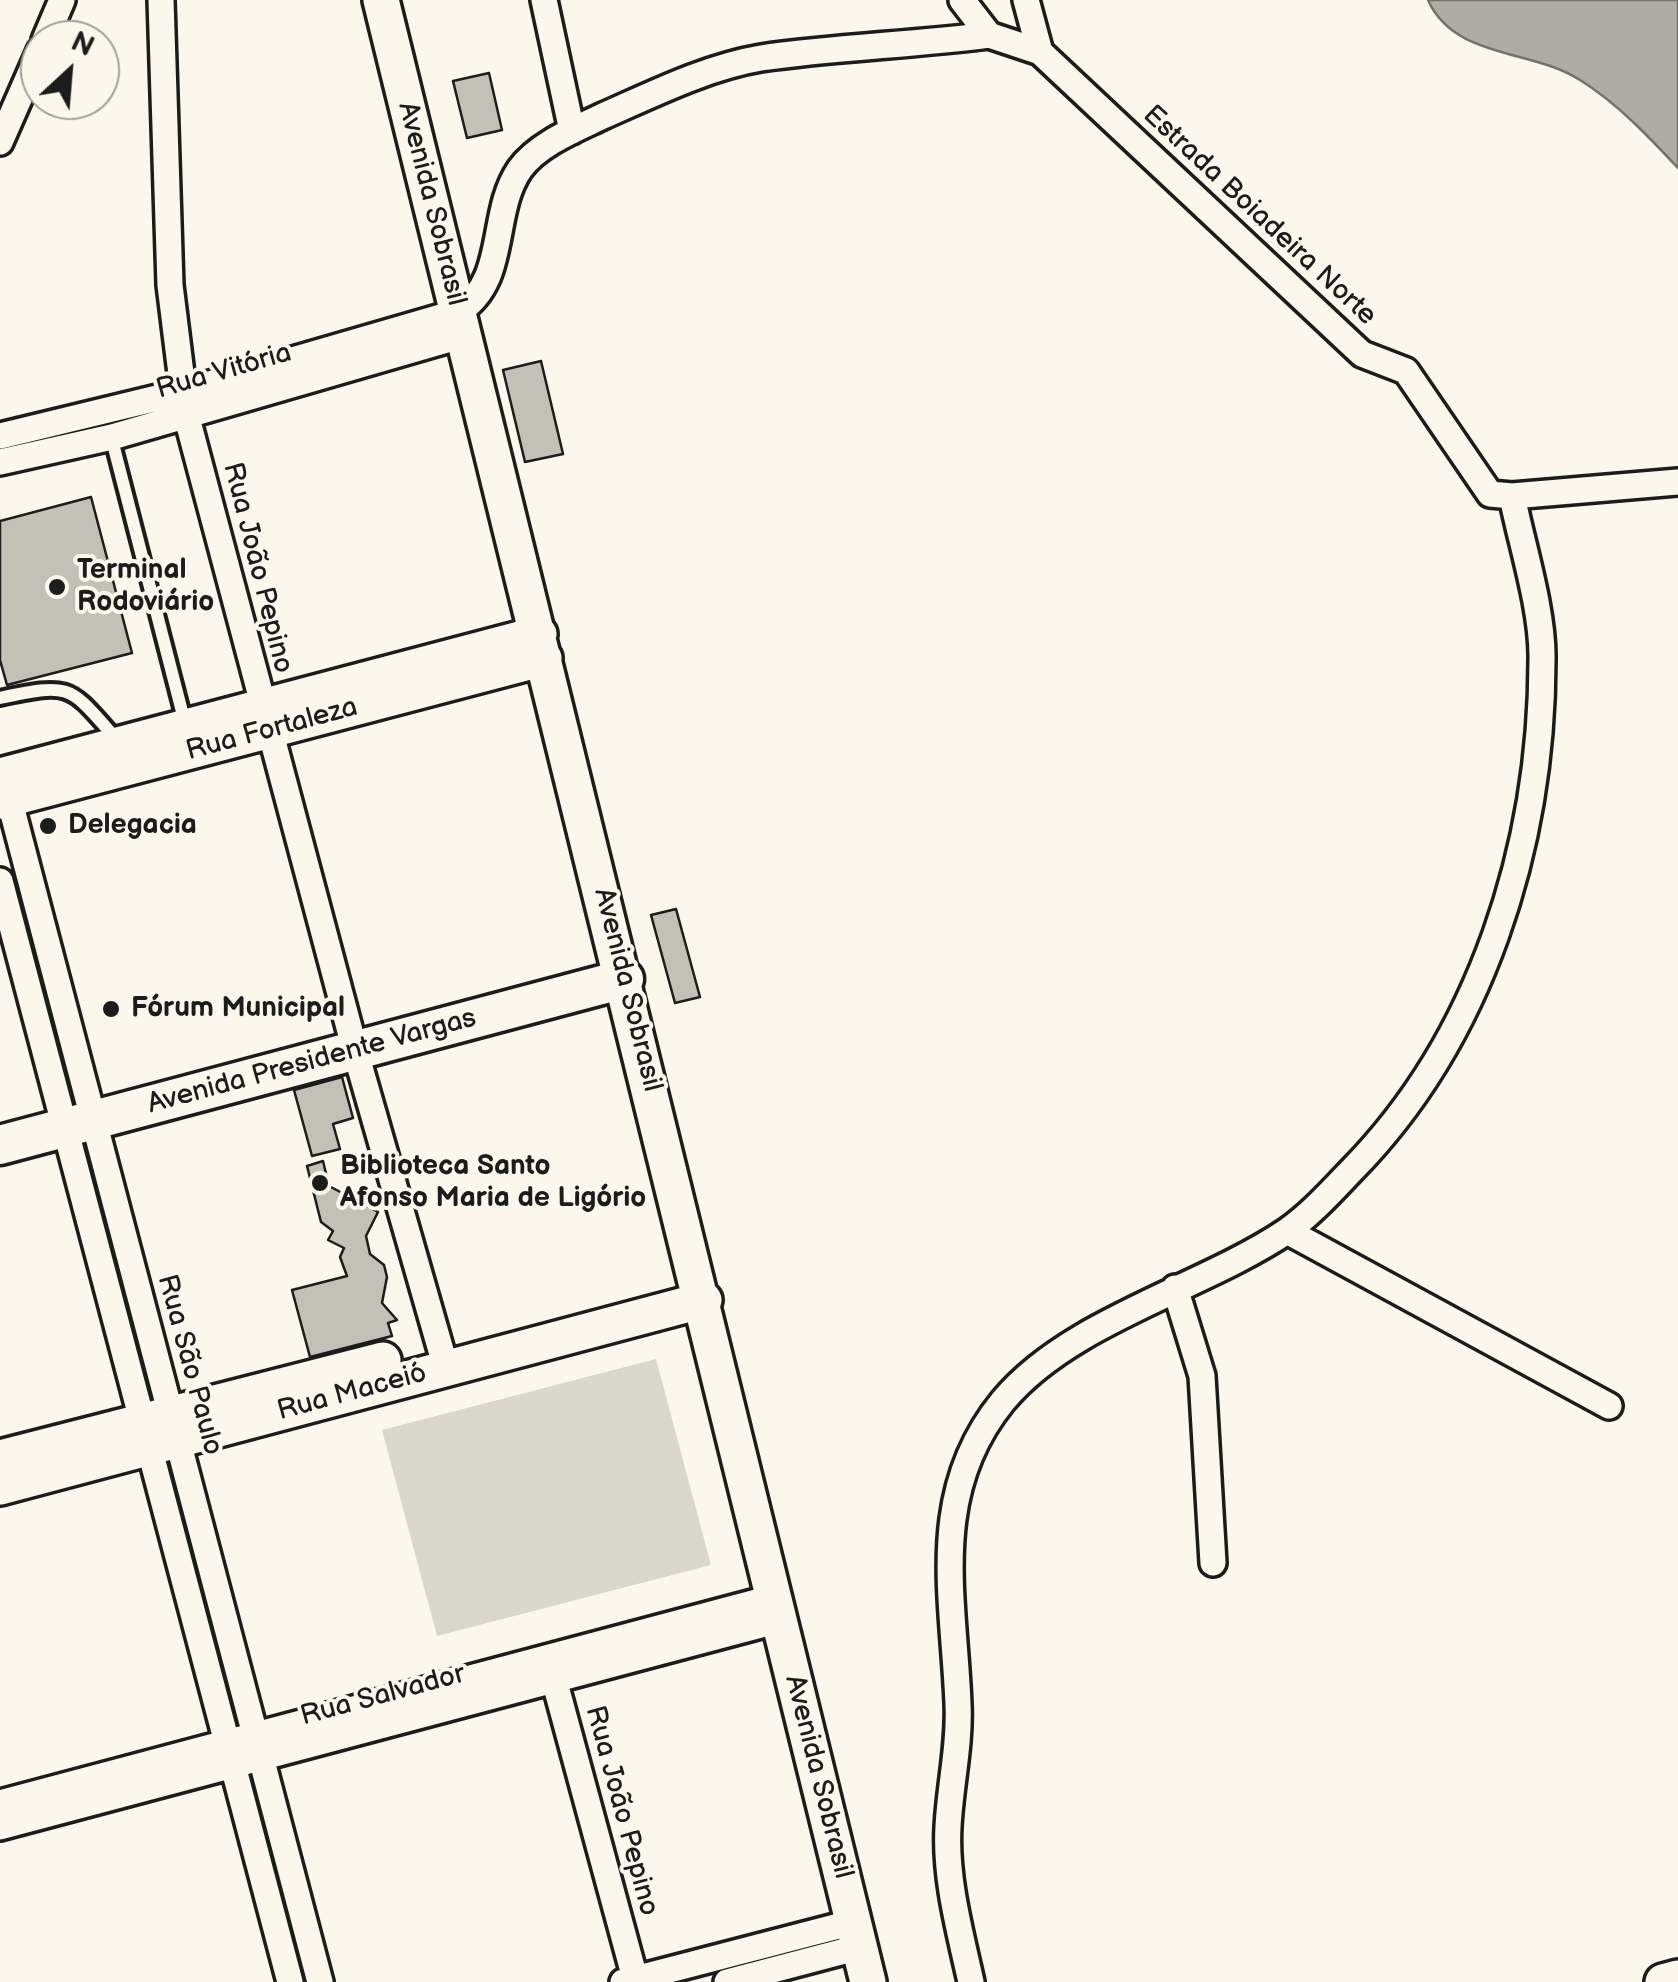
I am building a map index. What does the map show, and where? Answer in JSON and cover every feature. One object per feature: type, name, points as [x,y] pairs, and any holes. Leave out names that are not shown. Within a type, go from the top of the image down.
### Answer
[{"type":"main road","name":"Avenida Sobrasil","points":[[381,0],[701,1289],[868,1982]]},
{"type":"main road","name":"Rua Fortaleza","points":[[2,783],[79,768],[541,646]]},
{"type":"main road","name":"Rua Fortaleza","points":[[79,768],[121,744],[189,739]]},
{"type":"main road","name":"Avenida Presidente Vargas","points":[[0,1121],[78,1112],[622,970]]},
{"type":"main road","name":"Avenida Presidente Vargas","points":[[0,1145],[78,1112]]},
{"type":"main road","name":"Rua Maceió","points":[[0,1487],[43,1461],[701,1289]]},
{"type":"main road","name":"Rua Maceió","points":[[0,1458],[43,1461]]},
{"type":"main road","points":[[1664,1982],[1678,1978]]},
{"type":"street","name":"Rua João Pepino","points":[[162,0],[170,285],[184,403],[264,718],[443,1357]]},
{"type":"street","points":[[544,0],[572,131]]},
{"type":"street","points":[[962,0],[989,35]]},
{"type":"street","points":[[1026,0],[1040,52]]},
{"type":"street","points":[[460,324],[494,263],[508,192],[521,168],[572,131],[719,68],[760,58],[989,35]]},
{"type":"street","name":"Estrada Boiadeira Norte","points":[[989,35],[1040,52],[1362,354],[1406,371],[1505,496]]},
{"type":"street","points":[[0,142],[20,96]]},
{"type":"street","name":"Rua Vitória","points":[[0,436],[78,418],[184,403],[460,324]]},
{"type":"street","name":"Rua Vitória","points":[[0,462],[112,436],[184,403]]},
{"type":"street","points":[[972,1982],[956,1913],[947,1831],[958,1707],[946,1566],[953,1518],[973,1448],[1002,1402],[1034,1372],[1124,1314],[1286,1231],[1393,1128],[1442,1057],[1490,955],[1518,854],[1536,761],[1543,655],[1505,496],[1678,482]]},
{"type":"street","name":"Rua São Paulo","points":[[2,783],[62,998],[94,1228],[119,1327],[199,1521],[320,1982]]},
{"type":"street","name":"Rua São Paulo","points":[[0,880],[34,1006],[121,1222],[146,1318],[172,1530],[290,1982]]},
{"type":"street","points":[[11,922],[39,913]]},
{"type":"street","points":[[34,1006],[62,998]]},
{"type":"street","points":[[94,1228],[121,1222]]},
{"type":"street","points":[[1286,1231],[1609,1406]]},
{"type":"street","points":[[1175,1288],[1202,1376],[1213,1563]]},
{"type":"street","points":[[119,1327],[146,1318]]},
{"type":"street","points":[[172,1530],[199,1521]]},
{"type":"street","name":"Rua Salvador","points":[[0,1803],[128,1781],[232,1754],[262,1760],[349,1723],[777,1608]]},
{"type":"street","points":[[204,1650],[231,1642]]},
{"type":"street","name":"Rua João Pepino","points":[[551,1669],[631,1981]]},
{"type":"street","name":"Rua Salvador","points":[[232,1754],[255,1734],[349,1723]]},
{"type":"street","name":"Rua Salvador","points":[[0,1827],[128,1781]]},
{"type":"street","points":[[264,1882],[292,1874]]},
{"type":"street","points":[[631,1981],[857,1934]]},
{"type":"street","points":[[727,1982],[857,1934]]},
{"type":"lane","points":[[78,418],[112,436],[189,739]]},
{"type":"lane","points":[[0,698],[66,689],[121,744]]},
{"type":"shaded area","points":[[1428,0],[1678,0],[1678,168],[1594,89],[1561,70],[1496,51],[1456,33],[1440,19]]},
{"type":"shaded area","points":[[656,1359],[711,1565],[437,1636],[382,1430]]},
{"type":"building","points":[[489,73],[502,130],[467,138],[453,81]]},
{"type":"building","points":[[541,361],[563,454],[525,462],[503,370]]},
{"type":"building","name":"Terminal Rodoviário","points":[[91,497],[132,653],[7,685],[0,660],[0,521]]},
{"type":"building","points":[[676,909],[700,997],[675,1003],[651,915]]},
{"type":"building","points":[[342,1077],[353,1118],[333,1124],[340,1149],[312,1156],[294,1090]]},
{"type":"building","points":[[323,1161],[329,1186],[378,1212],[366,1236],[370,1254],[384,1265],[387,1277],[382,1303],[397,1320],[388,1323],[392,1336],[310,1357],[292,1290],[347,1276],[340,1257],[344,1248],[328,1240],[333,1231],[321,1222],[307,1166]]},
{"type":"place","name":"Terminal Rodoviário","points":[[57,587]]},
{"type":"place","name":"Delegacia","points":[[48,826]]},
{"type":"place","name":"Fórum Municipal","points":[[111,1009]]},
{"type":"place","name":"Biblioteca Santo Afonso Maria de Ligório","points":[[320,1183]]}]
